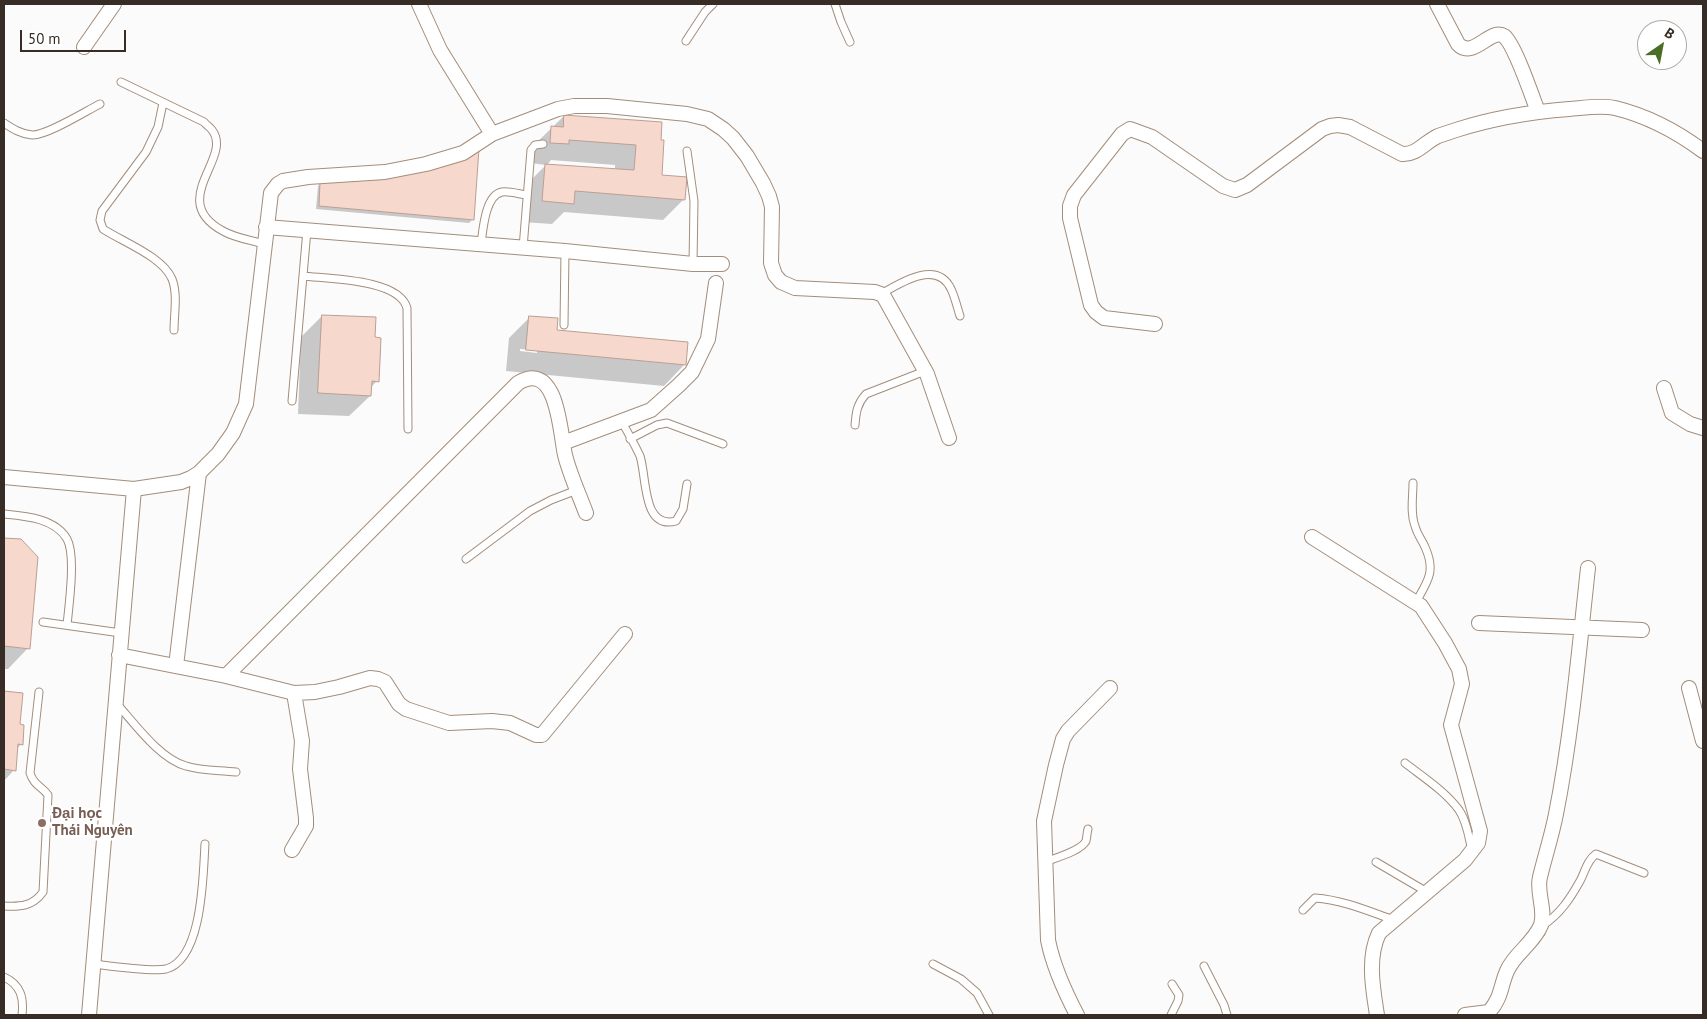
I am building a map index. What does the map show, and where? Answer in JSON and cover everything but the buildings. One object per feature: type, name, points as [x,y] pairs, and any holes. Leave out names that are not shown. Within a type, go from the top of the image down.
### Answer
[{"type":"street","points":[[84,47],[114,4]]},
{"type":"street","points":[[419,4],[440,50],[492,134]]},
{"type":"street","points":[[1437,4],[1458,44],[1462,48],[1468,49],[1495,36],[1504,36],[1511,47],[1538,112]]},
{"type":"street","points":[[4,477],[134,489],[181,482],[199,473],[218,454],[232,433],[246,404],[266,227],[271,193],[278,184],[283,181],[308,177],[385,172],[426,164],[463,153],[492,134],[558,109],[574,106],[608,106],[687,114],[708,120],[733,138],[751,162],[769,196],[772,207],[771,263],[775,275],[781,282],[795,288],[881,294],[887,301],[925,371],[950,438]]},
{"type":"street","points":[[1155,324],[1104,318],[1096,312],[1091,305],[1070,218],[1070,206],[1074,195],[1122,134],[1130,129],[1152,137],[1223,186],[1235,190],[1247,185],[1322,129],[1338,125],[1350,127],[1402,154],[1408,155],[1438,137],[1473,124],[1538,112],[1589,107],[1613,108],[1649,118],[1673,130],[1703,151]]},
{"type":"street","points":[[266,227],[565,251],[693,264],[722,264]]},
{"type":"street","points":[[563,443],[651,410],[675,390],[692,372],[708,339],[716,283]]},
{"type":"street","points":[[226,676],[518,383],[526,378],[536,378],[549,388],[558,414],[565,456],[586,513]]},
{"type":"street","points":[[1664,388],[1672,414],[1690,424],[1703,428]]},
{"type":"street","points":[[176,666],[199,473]]},
{"type":"street","points":[[90,1015],[134,489]]},
{"type":"street","points":[[1312,537],[1421,606],[1445,643],[1462,677],[1462,684],[1451,725],[1480,831],[1478,843],[1465,860],[1379,933],[1374,946],[1372,976],[1377,1015]]},
{"type":"street","points":[[1465,1015],[1490,1014],[1498,999],[1507,971],[1540,927],[1543,917],[1539,895],[1539,879],[1556,815],[1571,718],[1588,568]]},
{"type":"street","points":[[1479,623],[1642,630]]},
{"type":"street","points":[[119,655],[226,676],[294,692],[315,692],[370,678],[378,679],[385,682],[395,699],[406,709],[448,723],[492,721],[510,723],[536,735],[542,735],[625,634]]},
{"type":"street","points":[[1077,1015],[1068,999],[1049,947],[1044,820],[1063,739],[1110,688]]},
{"type":"street","points":[[1689,688],[1703,742]]},
{"type":"street","points":[[292,850],[306,826],[300,769],[302,741],[294,692]]},
{"type":"lane","points":[[686,41],[705,12],[713,4]]},
{"type":"lane","points":[[836,4],[841,22],[850,42]]},
{"type":"lane","points":[[121,82],[204,122],[213,131],[216,142],[215,153],[199,196],[200,206],[208,219],[224,232],[264,244]]},
{"type":"lane","points":[[163,103],[158,127],[146,152],[102,211],[100,220],[103,229],[161,265],[172,279],[175,293],[174,330]]},
{"type":"lane","points":[[4,123],[19,132],[34,135],[44,132],[100,104]]},
{"type":"lane","points":[[523,248],[531,150],[536,145],[543,144]]},
{"type":"lane","points":[[687,152],[694,201],[693,264]]},
{"type":"lane","points":[[480,244],[489,203],[493,197],[502,192],[526,195]]},
{"type":"lane","points":[[292,401],[306,230]]},
{"type":"lane","points":[[564,325],[565,251]]},
{"type":"lane","points":[[881,294],[911,278],[926,275],[939,277],[946,281],[951,288],[960,316]]},
{"type":"lane","points":[[302,276],[374,284],[394,291],[406,302],[408,429]]},
{"type":"lane","points":[[855,425],[857,407],[866,394],[925,371]]},
{"type":"lane","points":[[622,422],[642,466],[649,505],[656,516],[662,521],[669,523],[676,521],[683,509],[686,484]]},
{"type":"lane","points":[[630,439],[657,425],[667,423],[723,444]]},
{"type":"lane","points":[[1413,484],[1413,519],[1429,558],[1431,570],[1426,586],[1416,602]]},
{"type":"lane","points":[[466,559],[530,511],[577,490]]},
{"type":"lane","points":[[4,514],[45,522],[58,528],[68,540],[71,560],[68,625]]},
{"type":"lane","points":[[43,622],[121,632]]},
{"type":"lane","points":[[4,906],[27,906],[37,900],[43,892],[48,795],[34,783],[30,773],[39,692]]},
{"type":"lane","points":[[115,702],[148,738],[177,763],[187,767],[236,772]]},
{"type":"lane","points":[[1405,763],[1447,797],[1459,810],[1466,824],[1472,852]]},
{"type":"lane","points":[[1045,862],[1078,849],[1086,840],[1088,829]]},
{"type":"lane","points":[[94,964],[166,969],[176,964],[190,943],[200,912],[205,844]]},
{"type":"lane","points":[[1540,927],[1563,909],[1592,857],[1596,854],[1644,873]]},
{"type":"lane","points":[[1376,862],[1427,892]]},
{"type":"lane","points":[[1304,910],[1315,898],[1325,899],[1348,904],[1394,920]]},
{"type":"lane","points":[[933,964],[962,979],[976,993],[989,1015]]},
{"type":"lane","points":[[1204,966],[1224,1004],[1227,1015]]},
{"type":"lane","points":[[4,977],[20,990],[24,1001],[22,1015]]},
{"type":"lane","points":[[1171,1015],[1178,1001],[1179,994],[1172,984]]},
{"type":"place","name":"Đại học Thái Nguyên","points":[[42,823]]}]
